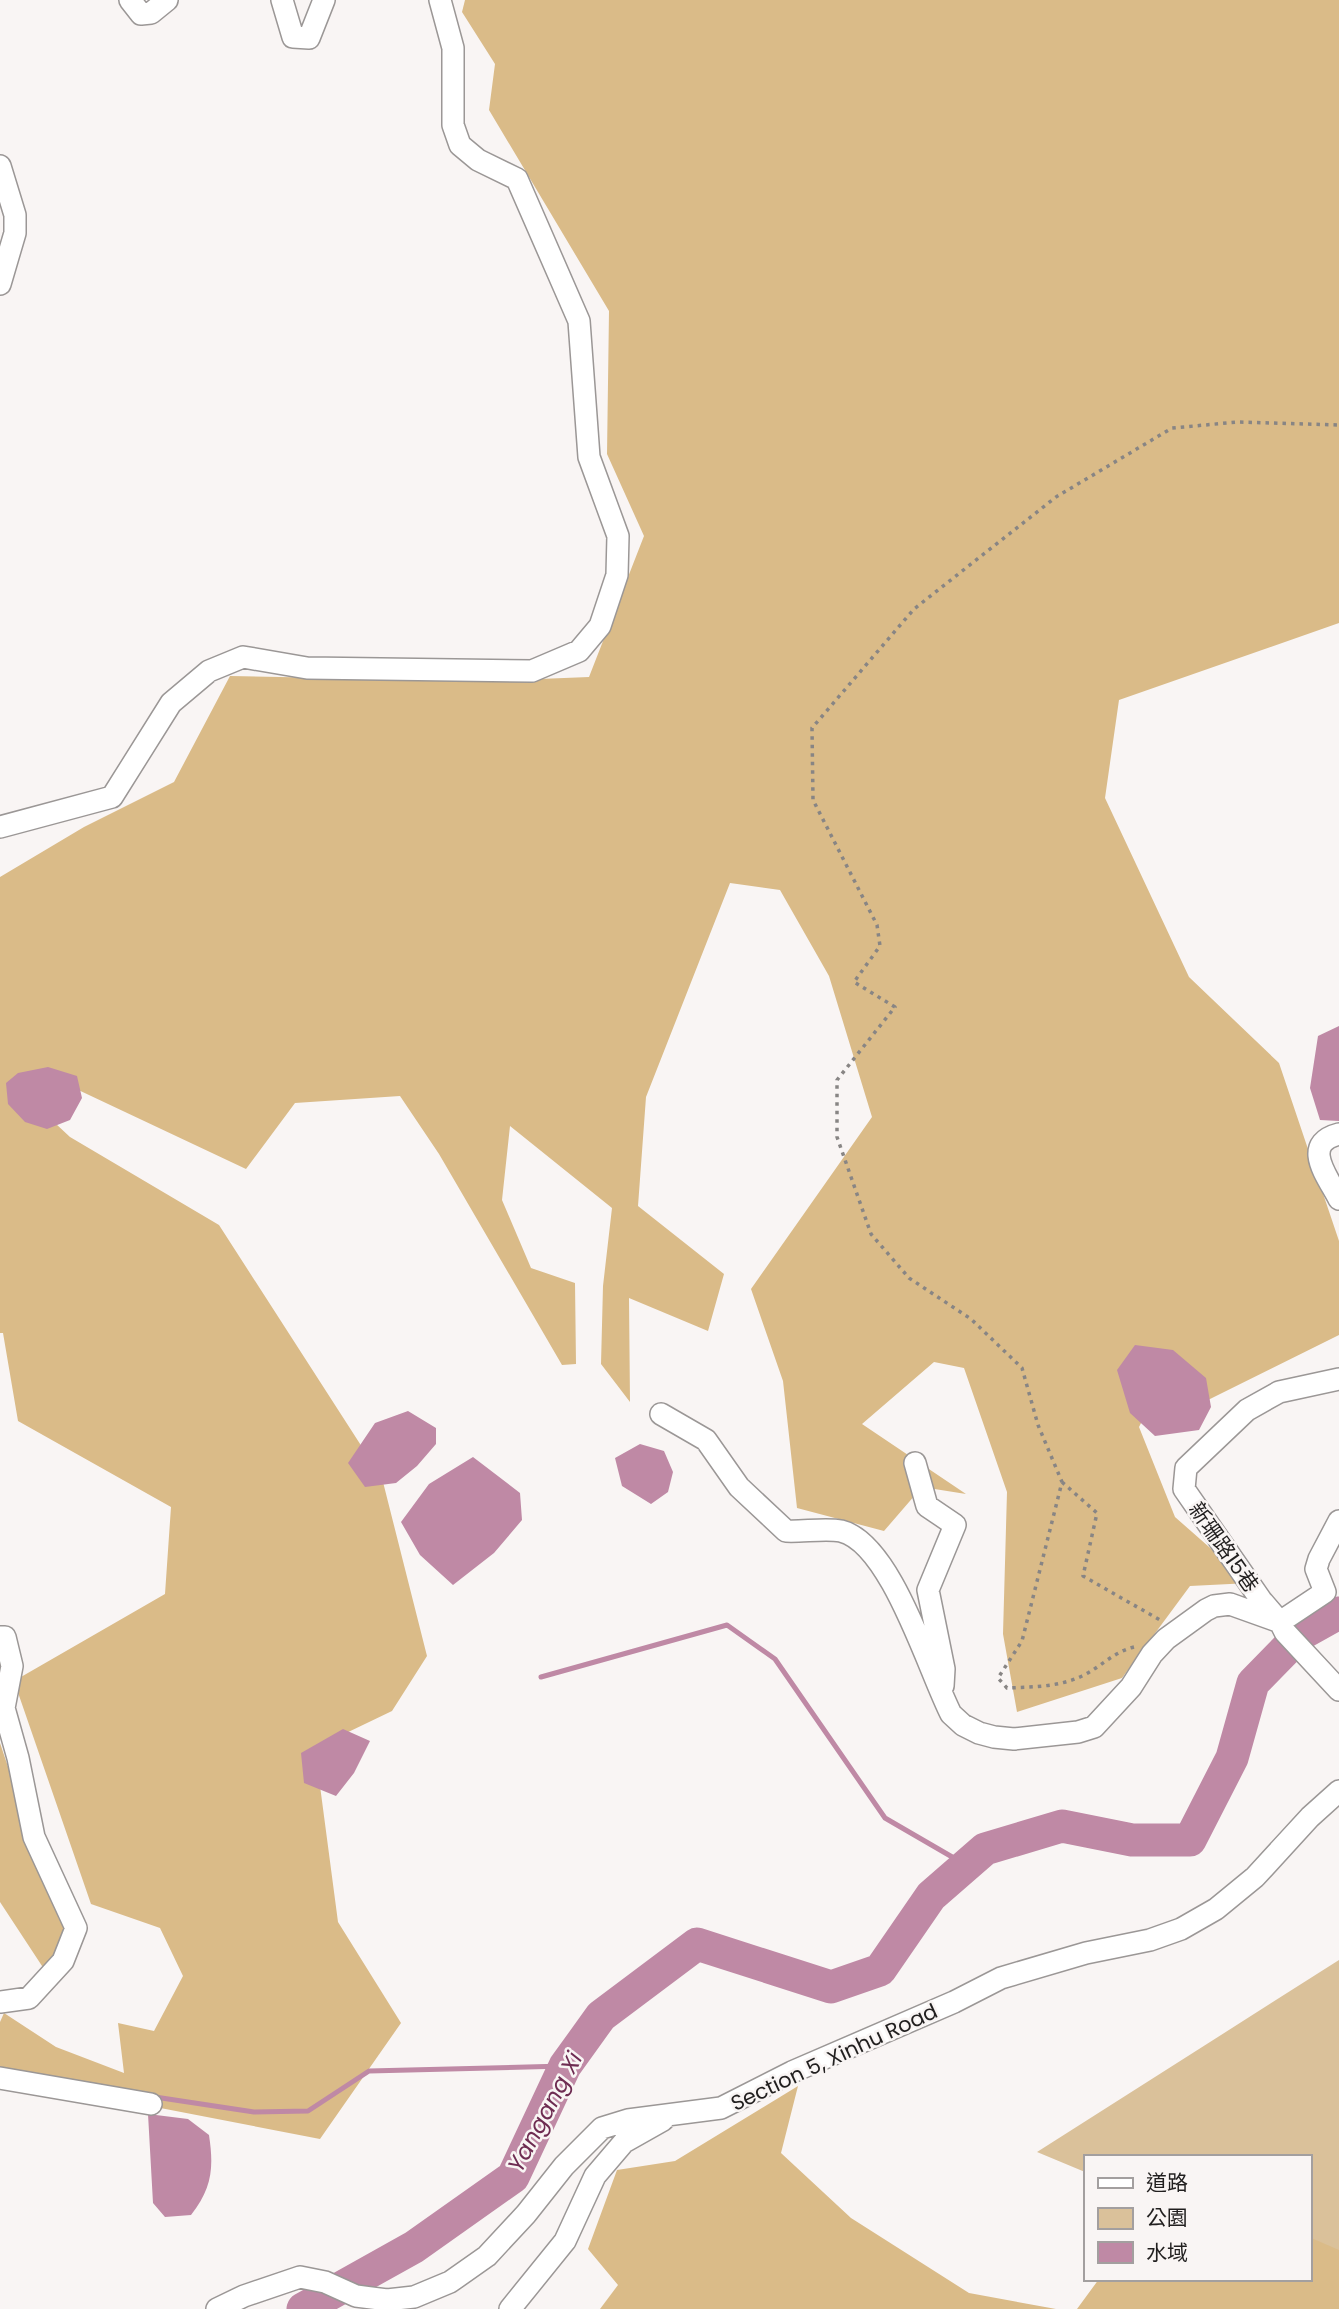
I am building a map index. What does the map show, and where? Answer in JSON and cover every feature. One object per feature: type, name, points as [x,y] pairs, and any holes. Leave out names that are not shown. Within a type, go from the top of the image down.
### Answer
[{"type":"street","points":[[130,0],[141,14],[151,13],[167,0]]},
{"type":"street","points":[[285,3],[293,37],[309,38],[324,0]]},
{"type":"street","points":[[0,827],[112,797],[171,703],[209,671],[243,657],[307,668],[532,671],[579,651],[600,626],[617,575],[618,536],[589,457],[579,321],[517,179],[478,160],[460,145],[453,125],[453,48],[440,0]]},
{"type":"street","points":[[0,166],[15,215],[15,233],[0,284]]},
{"type":"street","points":[[1339,1134],[1321,1144],[1317,1153],[1339,1199]]},
{"type":"street","name":"新珊路15巷","points":[[1339,1379],[1279,1392],[1247,1409],[1186,1468],[1184,1489],[1300,1651],[1339,1690]]},
{"type":"street","points":[[661,1414],[706,1440],[739,1487],[786,1531],[842,1531],[870,1549],[897,1589],[951,1714],[963,1725],[994,1737],[1014,1739],[1078,1732],[1094,1727],[1131,1687],[1152,1654],[1172,1635],[1214,1606],[1230,1604],[1283,1627],[1325,1592],[1316,1569],[1339,1521]]},
{"type":"street","points":[[915,1463],[927,1506],[955,1525],[928,1591],[944,1669],[942,1697]]},
{"type":"street","points":[[0,1637],[5,1637],[12,1666],[4,1708],[18,1758],[34,1837],[76,1928],[63,1961],[29,1998],[0,2002]]},
{"type":"street","name":"Section 5, Xinhu Road","points":[[217,2309],[244,2296],[300,2277],[325,2282],[356,2297],[387,2300],[414,2297],[450,2282],[487,2256],[564,2166],[602,2128],[628,2120],[721,2109],[792,2073],[1002,1978],[1086,1953],[1150,1941],[1181,1929],[1216,1909],[1255,1877],[1310,1817],[1339,1791]]},
{"type":"street","points":[[0,2078],[151,2104]]},
{"type":"street","points":[[510,2309],[565,2241],[595,2176],[624,2143],[671,2116]]},
{"type":"path","points":[[1172,1635],[1083,1576],[1097,1513],[1062,1482],[1038,1425],[1022,1368],[971,1319],[909,1278],[871,1234],[837,1137],[837,1080],[895,1007],[854,982],[880,946],[877,925],[813,800],[812,728],[914,609],[1056,497],[1172,428],[1238,422],[1339,425]]},
{"type":"path","points":[[1062,1482],[1022,1641],[998,1678],[1007,1688],[1048,1686],[1082,1676],[1120,1651],[1172,1635]]},
{"type":"green space","points":[[1339,1960],[1339,2275],[1311,2263],[1311,2155],[1084,2155],[1084,2172],[1037,2152]]},
{"type":"shaded area","points":[[465,0],[1339,0],[1339,623],[1119,700],[1105,798],[1189,977],[1279,1063],[1339,1241],[1339,1335],[1208,1400],[1162,1382],[1139,1427],[1175,1517],[1250,1583],[1190,1586],[1122,1678],[1017,1712],[1003,1634],[1007,1492],[964,1368],[934,1362],[862,1424],[966,1494],[922,1487],[884,1531],[797,1508],[783,1381],[751,1289],[872,1117],[829,976],[780,890],[730,883],[646,1097],[638,1206],[724,1274],[708,1331],[629,1298],[630,1402],[601,1364],[603,1286],[612,1208],[510,1126],[502,1200],[531,1268],[575,1283],[576,1364],[562,1365],[439,1154],[400,1096],[295,1103],[246,1169],[55,1079],[26,1096],[70,1137],[219,1225],[382,1478],[427,1656],[392,1711],[315,1748],[338,1922],[401,2023],[320,2139],[0,2077],[0,2022],[4,2013],[56,2047],[124,2073],[118,2023],[154,2031],[183,1976],[160,1928],[91,1904],[14,1681],[165,1594],[171,1507],[18,1421],[3,1333],[0,1333],[0,877],[84,827],[174,782],[230,676],[486,681],[589,677],[644,536],[607,454],[609,311],[489,110],[495,64],[462,12]]},
{"type":"shaded area","points":[[0,1743],[59,1919],[77,1932],[44,1969],[0,1902]]},
{"type":"shaded area","points":[[798,2086],[781,2153],[851,2218],[969,2293],[1056,2309],[600,2309],[618,2285],[588,2249],[617,2170],[675,2161]]},
{"type":"shaded area","points":[[1311,2238],[1339,2250],[1339,2309],[1077,2309],[1098,2281],[1311,2281]]},
{"type":"water","points":[[1339,1026],[1339,1121],[1320,1120],[1310,1088],[1318,1036]]},
{"type":"water","points":[[48,1067],[77,1076],[82,1098],[70,1120],[47,1129],[25,1122],[8,1104],[6,1083],[18,1073]]},
{"type":"water","points":[[1135,1345],[1173,1350],[1206,1378],[1211,1407],[1199,1430],[1155,1436],[1130,1413],[1117,1370]]},
{"type":"water","points":[[408,1411],[436,1428],[436,1444],[417,1466],[396,1483],[365,1487],[348,1463],[375,1423]]},
{"type":"water","points":[[640,1444],[664,1451],[673,1472],[668,1492],[651,1504],[622,1486],[615,1458]]},
{"type":"water","points":[[473,1457],[520,1493],[522,1520],[494,1553],[453,1585],[420,1555],[401,1522],[429,1484]]},
{"type":"water","points":[[343,1729],[370,1741],[354,1773],[336,1796],[304,1783],[301,1753]]},
{"type":"water","points":[[148,2114],[188,2119],[209,2135],[210,2177],[203,2196],[191,2215],[165,2217],[153,2203]]},
{"type":"waterway","name":"Yangang Xi","points":[[303,2309],[414,2247],[513,2177],[565,2066],[601,2016],[697,1944],[831,1987],[880,1970],[931,1896],[985,1849],[1062,1826],[1132,1840],[1190,1840],[1232,1758],[1253,1683],[1301,1634],[1339,1613]]},
{"type":"waterway","points":[[541,1677],[727,1625],[775,1659],[885,1818],[966,1865]]},
{"type":"waterway","points":[[155,2097],[254,2112],[308,2111],[369,2071],[565,2066]]}]
